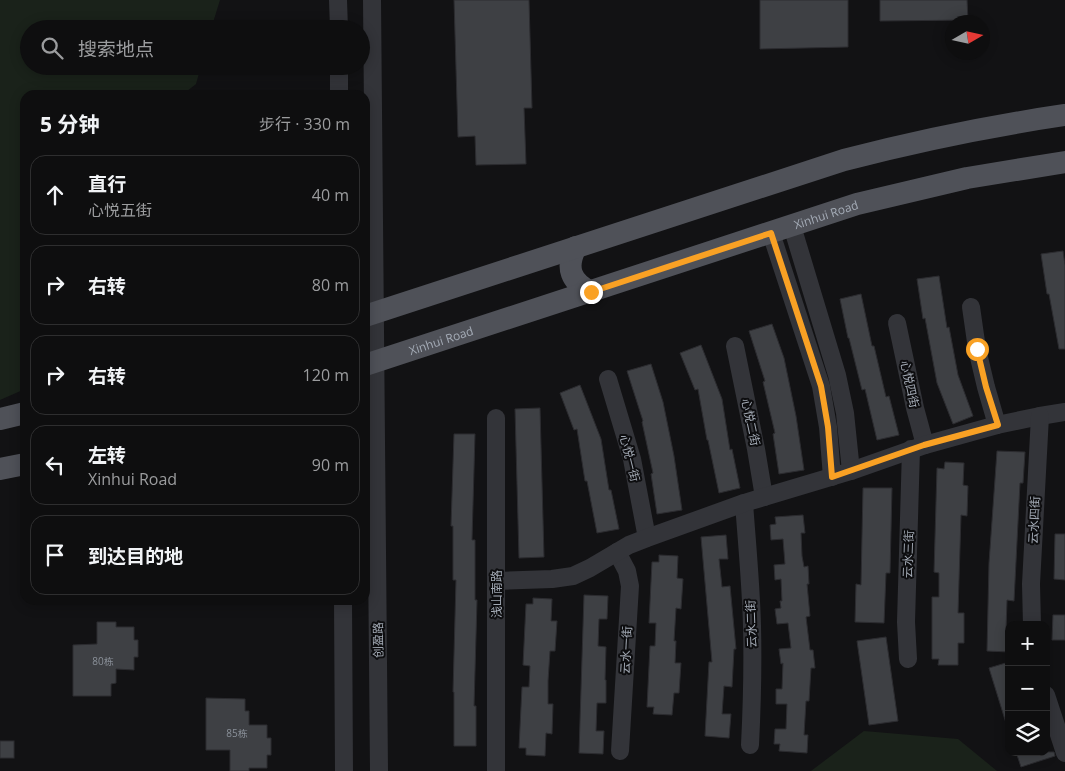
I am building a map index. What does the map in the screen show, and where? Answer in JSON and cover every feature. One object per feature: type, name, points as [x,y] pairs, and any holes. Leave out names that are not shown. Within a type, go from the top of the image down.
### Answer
[{"type":"main road","points":[[370,315],[844,160],[958,133],[1065,115]]},
{"type":"main road","name":"Xinhui Road","points":[[370,364],[857,204],[967,178],[1065,162]]},
{"type":"main road","points":[[576,247],[571,257],[570,268],[574,279],[581,287],[591,292]]},
{"type":"main road","points":[[0,419],[20,414]]},
{"type":"main road","points":[[0,469],[20,465]]},
{"type":"street","points":[[338,0],[338,20]]},
{"type":"street","name":"创盈路","points":[[372,0],[370,364],[379,771]]},
{"type":"street","points":[[339,75],[339,90]]},
{"type":"street","points":[[792,226],[837,375],[846,413],[851,471]]},
{"type":"street","points":[[771,233],[821,386],[828,427],[832,477]]},
{"type":"street","points":[[972,307],[977,349],[998,425]]},
{"type":"street","name":"心悦四街","points":[[897,323],[915,408],[918,447]]},
{"type":"street","name":"心悦二街","points":[[735,346],[764,497]]},
{"type":"street","name":"心悦一街","points":[[608,379],[632,459],[647,538]]},
{"type":"street","points":[[496,581],[552,579],[573,576],[647,538],[744,503],[851,471],[918,447],[998,425],[1065,412]]},
{"type":"street","name":"云水四街","points":[[1032,621],[1031,584],[1040,416]]},
{"type":"street","name":"浅山南路","points":[[496,418],[496,771]]},
{"type":"street","name":"云水三街","points":[[908,659],[906,622],[918,447]]},
{"type":"street","name":"云水二街","points":[[744,503],[752,624],[750,745]]},
{"type":"street","name":"云水一街","points":[[617,552],[627,571],[630,586],[620,751]]},
{"type":"street","points":[[343,605],[344,771]]},
{"type":"street","points":[[1050,707],[1065,753]]},
{"type":"shaded area","points":[[0,0],[220,0],[214,20],[20,20],[20,75],[198,75],[196,84],[188,90],[20,90],[20,391],[0,400]]},
{"type":"shaded area","points":[[864,731],[958,739],[997,771],[811,771]]},
{"type":"building","points":[[454,0],[529,0],[532,108],[524,108],[526,164],[476,165],[475,136],[458,137]]},
{"type":"building","points":[[760,0],[848,0],[848,47],[760,49]]},
{"type":"building","points":[[880,0],[967,0],[968,15],[945,15],[945,20],[880,21]]},
{"type":"building","points":[[1063,251],[1065,265],[1065,349],[1059,349],[1049,294],[1047,294],[1041,254]]},
{"type":"building","points":[[939,276],[947,328],[949,327],[958,375],[973,416],[953,424],[937,383],[925,318],[923,319],[917,279]]},
{"type":"building","points":[[861,294],[872,346],[874,346],[886,397],[889,396],[899,435],[877,440],[865,389],[862,390],[848,338],[840,299]]},
{"type":"building","points":[[772,324],[784,358],[796,416],[804,470],[779,474],[773,434],[775,433],[763,382],[765,381],[749,331]]},
{"type":"building","points":[[701,345],[722,399],[730,450],[732,449],[740,488],[719,493],[698,389],[695,390],[680,353]]},
{"type":"building","points":[[651,364],[663,402],[682,510],[657,514],[651,474],[653,473],[643,421],[627,371]]},
{"type":"building","points":[[580,385],[601,439],[609,490],[611,490],[619,529],[597,533],[587,481],[585,481],[577,429],[574,430],[560,393]]},
{"type":"building","points":[[540,408],[544,557],[519,558],[515,409]]},
{"type":"building","points":[[454,434],[475,434],[472,540],[475,540],[475,600],[477,600],[474,706],[476,706],[476,746],[454,746],[453,692],[456,580],[453,580],[453,526],[451,526]]},
{"type":"building","points":[[997,451],[1025,452],[1023,483],[1020,483],[1014,601],[1007,600],[1005,652],[987,651],[989,563]]},
{"type":"building","points":[[945,462],[964,463],[963,485],[968,486],[967,516],[961,515],[958,613],[964,613],[964,643],[958,643],[958,665],[938,665],[939,659],[932,659],[932,597],[939,597],[939,573],[934,572],[937,468],[944,469]]},
{"type":"building","points":[[863,488],[892,488],[890,573],[886,573],[884,623],[855,622],[856,584],[861,585]]},
{"type":"building","points":[[803,515],[805,533],[801,533],[802,556],[804,567],[808,566],[809,584],[807,584],[810,616],[806,617],[810,650],[813,650],[815,668],[811,668],[809,701],[806,701],[804,735],[808,735],[807,753],[779,751],[780,744],[774,744],[775,729],[786,729],[787,704],[776,704],[776,689],[782,689],[783,663],[781,664],[779,649],[791,648],[788,623],[777,624],[775,609],[781,608],[780,601],[782,601],[781,579],[775,580],[774,565],[785,564],[783,539],[771,540],[770,525],[776,524],[775,517]]},
{"type":"building","points":[[1055,534],[1065,534],[1065,580],[1054,579]]},
{"type":"building","points":[[726,535],[728,559],[719,559],[722,587],[730,586],[736,649],[734,649],[732,687],[724,686],[722,714],[731,714],[729,738],[705,736],[709,662],[712,662],[701,537]]},
{"type":"building","points":[[659,555],[678,556],[677,578],[683,579],[681,609],[676,608],[674,641],[676,641],[675,663],[681,663],[679,693],[674,693],[672,715],[653,714],[654,707],[647,707],[650,646],[655,646],[656,623],[649,623],[652,562],[659,562]]},
{"type":"building","points":[[584,595],[608,596],[607,619],[599,619],[598,646],[606,647],[606,703],[597,703],[596,731],[604,731],[603,754],[579,753]]},
{"type":"building","points":[[533,598],[552,599],[551,621],[557,621],[555,651],[550,651],[548,681],[548,704],[553,704],[552,734],[546,733],[545,756],[526,755],[526,748],[519,748],[522,687],[529,687],[530,666],[523,665],[526,604],[533,604]]},
{"type":"building","points":[[1053,615],[1065,615],[1065,640],[1052,640]]},
{"type":"building","points":[[97,622],[116,622],[116,627],[134,627],[134,640],[138,640],[138,657],[134,657],[134,670],[116,669],[116,683],[111,684],[111,696],[73,696],[73,645],[97,644]]},
{"type":"building","points":[[886,637],[898,721],[869,725],[857,641]]},
{"type":"building","points":[[1005,663],[1005,720],[989,668]]},
{"type":"building","points":[[206,698],[245,699],[245,711],[249,711],[249,725],[267,725],[267,738],[271,738],[271,755],[267,755],[267,768],[249,768],[249,771],[230,771],[230,750],[206,750]]},
{"type":"building","points":[[0,741],[14,741],[14,758],[0,758]]},
{"type":"building","points":[[1050,752],[1054,752],[1055,756],[1021,767],[1017,756],[1050,756]]},
{"type":"route","points":[[591,292],[771,233],[821,386],[828,427],[832,477],[911,449],[998,425],[977,349]]}]
